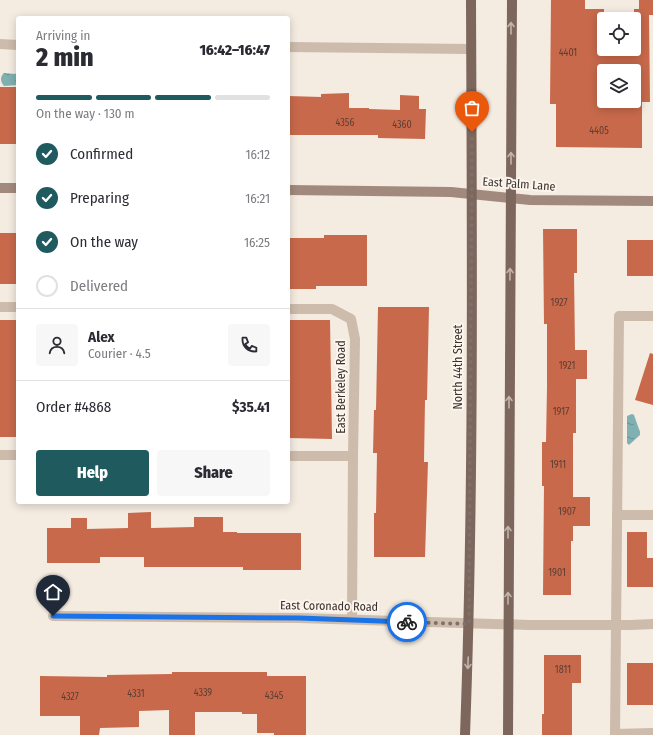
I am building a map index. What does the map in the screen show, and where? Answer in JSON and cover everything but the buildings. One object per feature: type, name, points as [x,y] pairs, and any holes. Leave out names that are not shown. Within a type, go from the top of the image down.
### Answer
[{"type":"main road","name":"North 44th Street","points":[[465,735],[469,624],[472,194],[471,0]]},
{"type":"main road","points":[[508,735],[512,0]]},
{"type":"street","points":[[0,44],[16,45]]},
{"type":"street","points":[[290,47],[471,48]]},
{"type":"street","points":[[0,188],[16,188]]},
{"type":"street","name":"East Palm Lane","points":[[290,190],[451,192],[530,200],[653,201]]},
{"type":"street","points":[[0,307],[16,307]]},
{"type":"street","name":"East Berkeley Road","points":[[290,309],[332,309],[351,319],[355,340],[353,456]]},
{"type":"street","points":[[653,316],[619,316],[615,734],[653,733]]},
{"type":"street","points":[[0,455],[16,455]]},
{"type":"street","points":[[290,456],[353,456],[352,620]]},
{"type":"street","points":[[617,515],[653,515]]},
{"type":"street","name":"East Coronado Road","points":[[53,616],[352,620],[469,624],[653,624]]},
{"type":"water","points":[[4,73],[16,73],[16,85],[4,86],[1,79]]},
{"type":"water","points":[[632,414],[634,415],[640,435],[629,445],[627,443],[627,416]]},
{"type":"way so far","points":[[407,622],[469,624],[472,132]]},
{"type":"route","points":[[53,616],[299,618],[407,622]]}]
